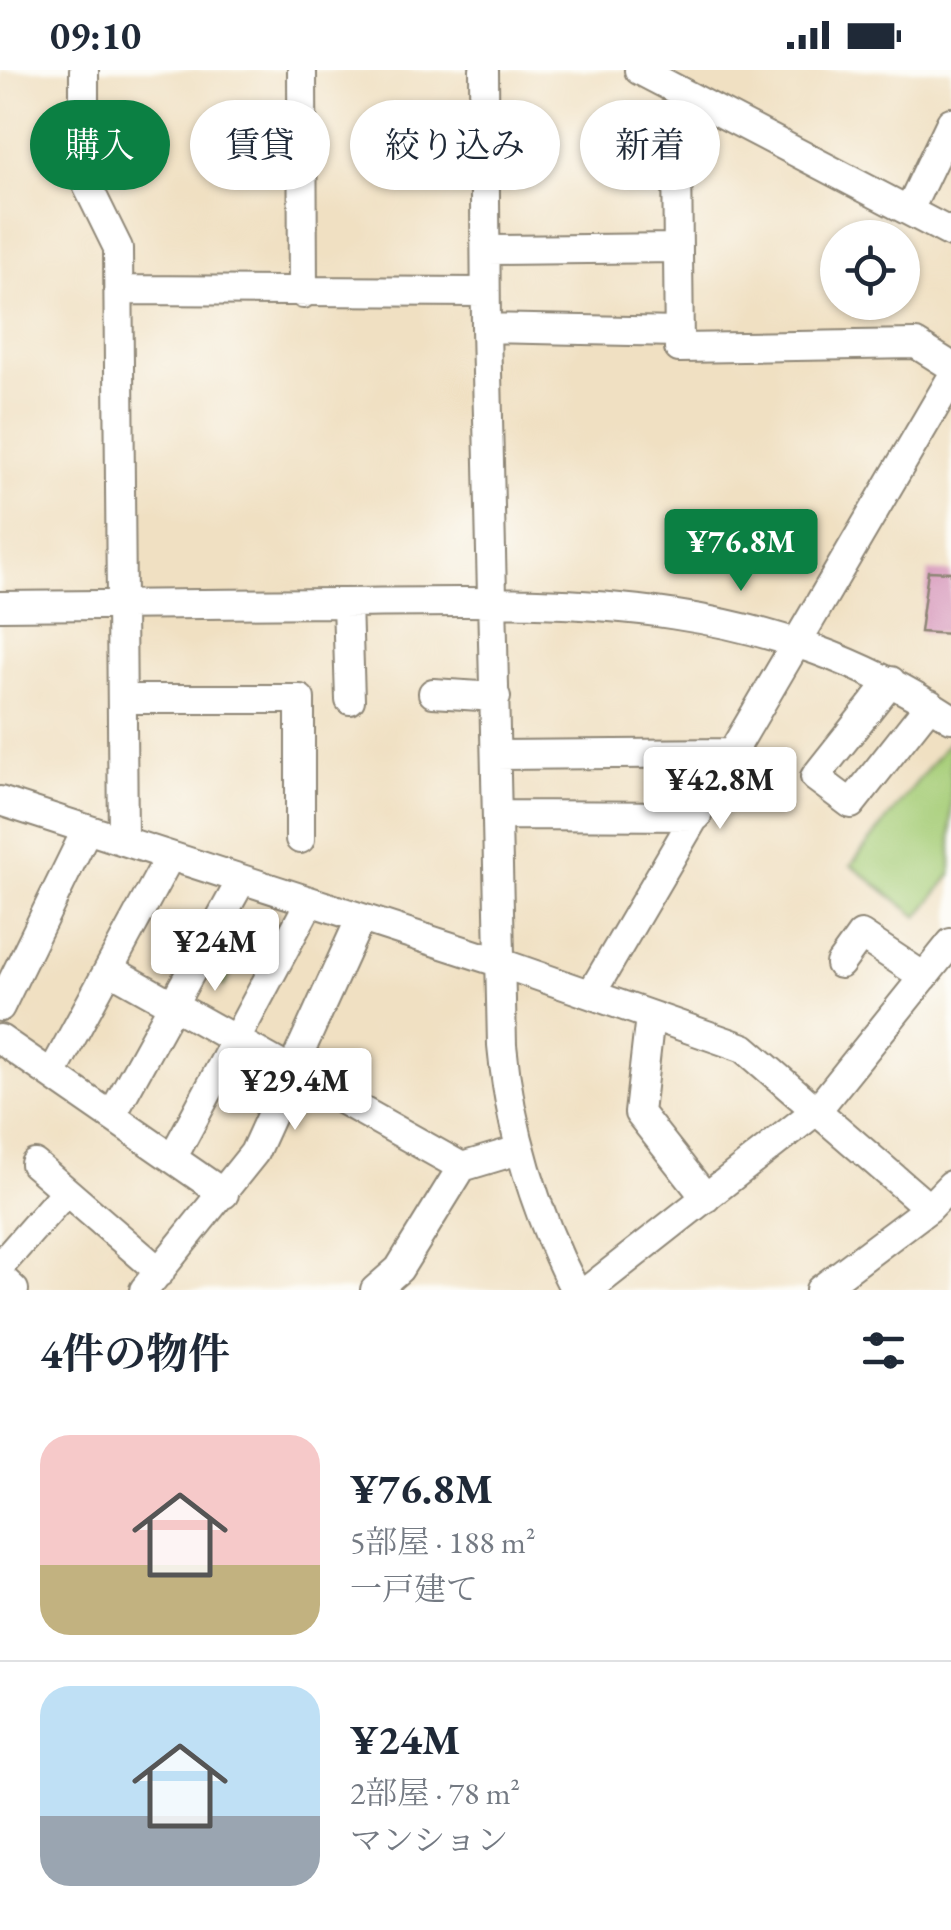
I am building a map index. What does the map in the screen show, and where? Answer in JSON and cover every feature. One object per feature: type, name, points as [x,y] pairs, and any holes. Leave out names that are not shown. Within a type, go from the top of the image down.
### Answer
[{"type":"street","points":[[84,70],[84,180],[118,248],[124,840]]},
{"type":"street","points":[[302,70],[303,294]]},
{"type":"street","points":[[484,70],[485,292],[506,1092],[538,1210],[575,1290]]},
{"type":"street","points":[[638,70],[690,100]]},
{"type":"street","points":[[720,116],[951,233]]},
{"type":"street","points":[[908,210],[951,122]]},
{"type":"street","points":[[677,190],[679,348],[916,344],[951,366]]},
{"type":"street","points":[[487,250],[678,248]]},
{"type":"street","points":[[118,290],[485,292]]},
{"type":"street","points":[[486,328],[679,332]]},
{"type":"street","points":[[591,994],[951,379]]},
{"type":"street","points":[[348,603],[350,700]]},
{"type":"street","points":[[0,606],[348,603],[639,607],[738,623],[800,641],[891,681],[940,711],[851,804],[815,777],[891,681]]},
{"type":"street","points":[[433,692],[496,696]]},
{"type":"street","points":[[124,700],[300,698],[300,839]]},
{"type":"street","points":[[497,754],[734,753]]},
{"type":"street","points":[[0,801],[501,963],[744,1048],[929,1208]]},
{"type":"street","points":[[498,815],[697,816]]},
{"type":"street","points":[[0,1007],[87,829]]},
{"type":"street","points":[[52,1074],[170,856]]},
{"type":"street","points":[[112,1115],[241,881]]},
{"type":"street","points":[[174,1157],[309,903]]},
{"type":"street","points":[[35,1164],[152,1281],[254,1153],[360,920]]},
{"type":"street","points":[[840,964],[861,936],[924,977]]},
{"type":"street","points":[[588,1290],[817,1110],[951,943]]},
{"type":"street","points":[[109,969],[462,1167]]},
{"type":"street","points":[[650,1016],[644,1038],[639,1114],[706,1198]]},
{"type":"street","points":[[0,1039],[224,1194]]},
{"type":"street","points":[[383,1287],[399,1269],[462,1167],[519,1150]]},
{"type":"street","points":[[833,1287],[929,1208],[951,1185]]},
{"type":"street","points":[[0,1266],[66,1191]]},
{"type":"street","points":[[0,1278],[13,1290]]},
{"type":"green space","points":[[951,739],[951,875],[918,917],[851,865]]},
{"type":"green space","points":[[229,921],[252,934],[224,986],[201,971]]},
{"type":"building","points":[[928,571],[951,572],[951,634],[920,632]]}]
